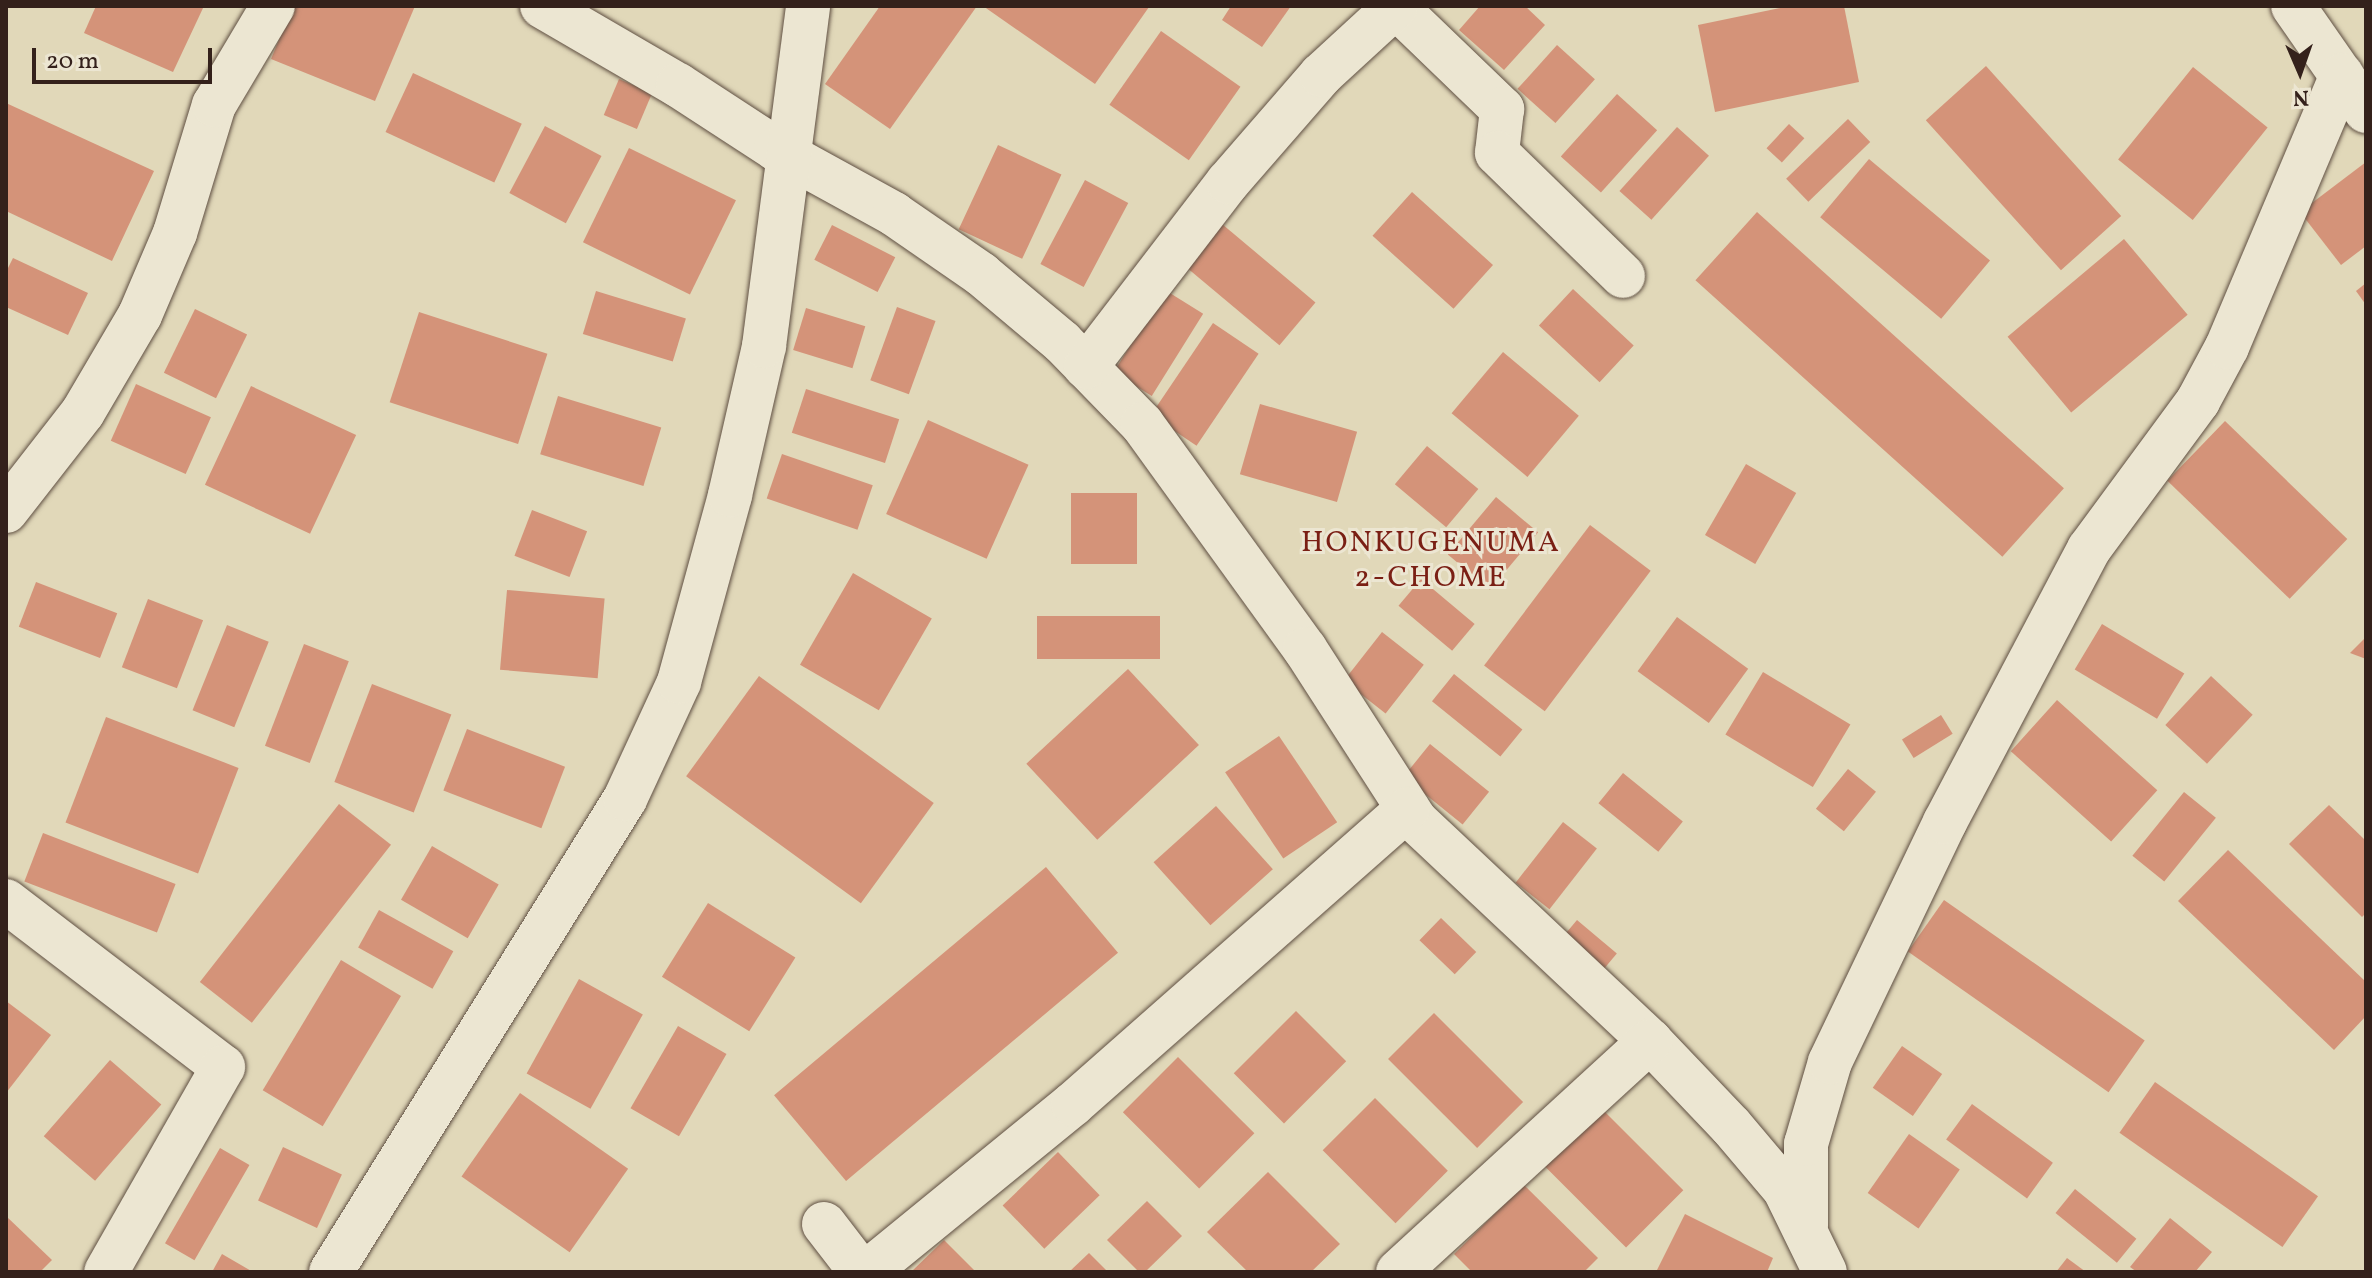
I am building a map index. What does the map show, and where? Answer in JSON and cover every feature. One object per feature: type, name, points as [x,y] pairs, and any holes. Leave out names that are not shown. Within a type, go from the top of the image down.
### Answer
[{"type":"street","points":[[6,511],[83,412],[140,315],[175,233],[214,105],[273,6]]},
{"type":"street","points":[[542,6],[678,85],[790,157],[894,214],[981,274],[1086,367],[1142,424],[1305,649],[1408,809],[1454,859],[1650,1041],[1731,1126],[1785,1190],[1825,1272]]},
{"type":"street","points":[[331,1272],[625,799],[679,682],[730,495],[764,346],[808,6]]},
{"type":"street","points":[[1086,367],[1228,182],[1321,75],[1396,6],[1502,109],[1497,153],[1623,276]]},
{"type":"street","points":[[2293,6],[2366,111]]},
{"type":"street","points":[[1806,1229],[1806,1144],[1830,1062],[1945,822],[2089,549],[2198,401],[2227,347],[2342,75]]},
{"type":"street","points":[[824,1224],[864,1272],[1073,1104],[1408,809]]},
{"type":"street","points":[[6,901],[223,1067],[106,1272]]},
{"type":"street","points":[[1398,1272],[1650,1041]]},
{"type":"building","points":[[96,6],[204,6],[173,72],[84,33]]},
{"type":"building","points":[[293,6],[415,6],[375,101],[271,59]]},
{"type":"building","points":[[880,6],[977,6],[890,129],[825,84]]},
{"type":"building","points":[[983,6],[1147,6],[1149,7],[1095,84]]},
{"type":"building","points":[[1231,6],[1291,6],[1262,47],[1222,20]]},
{"type":"building","points":[[1480,6],[1525,6],[1545,25],[1504,70],[1459,30]]},
{"type":"building","points":[[1790,6],[1844,6],[1859,82],[1715,112],[1698,25]]},
{"type":"building","points":[[1161,31],[1240,87],[1189,160],[1109,105]]},
{"type":"building","points":[[1557,45],[1595,79],[1555,123],[1518,89]]},
{"type":"building","points":[[1986,66],[2121,216],[2061,270],[1926,120]]},
{"type":"building","points":[[2193,67],[2268,127],[2193,220],[2118,159]]},
{"type":"building","points":[[413,73],[522,124],[494,183],[386,132]]},
{"type":"building","points":[[619,79],[652,93],[637,129],[604,115]]},
{"type":"building","points":[[1617,94],[1657,130],[1601,193],[1561,156]]},
{"type":"building","points":[[6,103],[154,171],[112,261],[6,211]]},
{"type":"building","points":[[1848,119],[1870,142],[1808,202],[1786,179]]},
{"type":"building","points":[[1789,124],[1804,138],[1782,162],[1766,148]]},
{"type":"building","points":[[545,126],[602,156],[566,223],[509,193]]},
{"type":"building","points":[[1677,127],[1709,156],[1651,220],[1619,191]]},
{"type":"building","points":[[998,145],[1061,175],[1022,259],[959,229]]},
{"type":"building","points":[[629,148],[736,200],[690,295],[583,242]]},
{"type":"building","points":[[1869,159],[1990,261],[1941,319],[1820,217]]},
{"type":"building","points":[[2366,162],[2366,246],[2341,265],[2300,212]]},
{"type":"building","points":[[1085,180],[1128,203],[1084,287],[1040,264]]},
{"type":"building","points":[[1412,192],[1493,265],[1454,309],[1373,236]]},
{"type":"building","points":[[1757,212],[2064,488],[2002,557],[1695,280]]},
{"type":"building","points":[[1222,224],[1315,302],[1279,345],[1186,267]]},
{"type":"building","points":[[832,225],[895,257],[878,292],[814,260]]},
{"type":"building","points":[[2124,239],[2188,315],[2071,413],[2008,337]]},
{"type":"building","points":[[13,258],[88,293],[68,335],[6,307],[6,272]]},
{"type":"building","points":[[2366,283],[2366,305],[2356,291]]},
{"type":"building","points":[[1573,289],[1634,346],[1600,382],[1539,326]]},
{"type":"building","points":[[1165,290],[1203,314],[1152,396],[1114,372]]},
{"type":"building","points":[[596,291],[686,318],[673,362],[583,334]]},
{"type":"building","points":[[897,307],[936,321],[909,394],[870,380]]},
{"type":"building","points":[[806,308],[865,326],[852,368],[793,350]]},
{"type":"building","points":[[195,309],[247,334],[216,398],[164,373]]},
{"type":"building","points":[[419,312],[547,354],[518,444],[390,402]]},
{"type":"building","points":[[1213,323],[1259,354],[1197,446],[1151,415]]},
{"type":"building","points":[[1503,352],[1579,416],[1527,477],[1452,413]]},
{"type":"building","points":[[136,384],[211,417],[186,474],[111,441]]},
{"type":"building","points":[[251,386],[356,435],[310,534],[205,485]]},
{"type":"building","points":[[806,389],[899,419],[885,463],[792,433]]},
{"type":"building","points":[[558,396],[661,428],[643,486],[540,454]]},
{"type":"building","points":[[1260,404],[1357,432],[1337,502],[1240,474]]},
{"type":"building","points":[[928,420],[1028,465],[987,559],[886,514]]},
{"type":"building","points":[[2225,421],[2347,539],[2290,599],[2167,481]]},
{"type":"building","points":[[1427,446],[1478,489],[1446,527],[1395,484]]},
{"type":"building","points":[[782,454],[873,485],[857,530],[767,498]]},
{"type":"building","points":[[1746,464],[1796,493],[1755,564],[1705,535]]},
{"type":"building","points":[[1071,493],[1137,493],[1137,564],[1071,564]]},
{"type":"building","points":[[1496,497],[1538,532],[1490,590],[1448,554]]},
{"type":"building","points":[[532,510],[587,531],[570,577],[514,556]]},
{"type":"building","points":[[1590,525],[1651,571],[1545,711],[1484,666]]},
{"type":"building","points":[[853,573],[932,618],[879,710],[800,665]]},
{"type":"building","points":[[1421,579],[1475,624],[1452,651],[1399,606]]},
{"type":"building","points":[[36,582],[117,613],[100,658],[19,627]]},
{"type":"building","points":[[507,590],[605,599],[598,678],[500,670]]},
{"type":"building","points":[[148,599],[203,620],[177,688],[122,667]]},
{"type":"building","points":[[1037,616],[1160,616],[1160,659],[1037,659]]},
{"type":"building","points":[[1677,617],[1748,669],[1709,723],[1638,671]]},
{"type":"building","points":[[2102,624],[2184,673],[2157,719],[2075,669]]},
{"type":"building","points":[[227,625],[269,642],[234,727],[193,710]]},
{"type":"building","points":[[1382,632],[1424,665],[1386,713],[1344,681]]},
{"type":"building","points":[[2366,637],[2366,659],[2350,653]]},
{"type":"building","points":[[304,644],[349,661],[310,763],[265,746]]},
{"type":"building","points":[[1128,669],[1199,745],[1097,840],[1026,764]]},
{"type":"building","points":[[1763,672],[1850,725],[1813,787],[1725,735]]},
{"type":"building","points":[[1454,674],[1522,729],[1500,757],[1432,701]]},
{"type":"building","points":[[759,676],[934,803],[861,903],[686,776]]},
{"type":"building","points":[[2211,676],[2253,715],[2207,764],[2165,725]]},
{"type":"building","points":[[372,684],[451,714],[414,812],[334,782]]},
{"type":"building","points":[[2057,700],[2157,790],[2111,842],[2011,751]]},
{"type":"building","points":[[1941,715],[1953,734],[1914,758],[1902,739]]},
{"type":"building","points":[[106,717],[239,768],[198,873],[66,822]]},
{"type":"building","points":[[467,729],[565,767],[541,828],[443,791]]},
{"type":"building","points":[[1279,736],[1337,822],[1283,859],[1225,772]]},
{"type":"building","points":[[1430,744],[1489,792],[1463,824],[1404,777]]},
{"type":"building","points":[[1848,769],[1876,792],[1844,831],[1816,809]]},
{"type":"building","points":[[1623,773],[1683,821],[1658,852],[1598,803]]},
{"type":"building","points":[[2184,792],[2216,818],[2164,882],[2132,856]]},
{"type":"building","points":[[339,804],[391,845],[252,1023],[200,982]]},
{"type":"building","points":[[2329,805],[2366,841],[2366,913],[2362,917],[2289,844]]},
{"type":"building","points":[[1216,806],[1273,869],[1210,925],[1154,862]]},
{"type":"building","points":[[1563,822],[1597,848],[1549,909],[1516,883]]},
{"type":"building","points":[[43,833],[176,884],[157,932],[24,882]]},
{"type":"building","points":[[432,846],[499,884],[468,938],[401,900]]},
{"type":"building","points":[[2228,850],[2366,982],[2366,1016],[2334,1050],[2178,901]]},
{"type":"building","points":[[1046,867],[1118,953],[846,1181],[774,1095]]},
{"type":"building","points":[[1944,900],[2145,1041],[2109,1092],[1908,952]]},
{"type":"building","points":[[708,903],[795,958],[749,1031],[662,977]]},
{"type":"building","points":[[379,910],[453,951],[432,989],[358,948]]},
{"type":"building","points":[[1441,918],[1476,952],[1455,974],[1419,940]]},
{"type":"building","points":[[1577,920],[1617,953],[1598,976],[1558,943]]},
{"type":"building","points":[[341,960],[401,996],[323,1126],[263,1090]]},
{"type":"building","points":[[579,979],[643,1014],[590,1109],[527,1073]]},
{"type":"building","points":[[6,1001],[51,1035],[6,1093]]},
{"type":"building","points":[[1296,1011],[1346,1061],[1284,1123],[1234,1073]]},
{"type":"building","points":[[1434,1013],[1523,1102],[1477,1148],[1388,1059]]},
{"type":"building","points":[[678,1026],[726,1054],[679,1136],[630,1108]]},
{"type":"building","points":[[1902,1046],[1942,1074],[1913,1116],[1873,1088]]},
{"type":"building","points":[[1178,1057],[1254,1133],[1199,1189],[1123,1112]]},
{"type":"building","points":[[110,1060],[161,1105],[95,1181],[44,1136]]},
{"type":"building","points":[[2155,1082],[2318,1196],[2282,1247],[2119,1133]]},
{"type":"building","points":[[520,1093],[628,1169],[570,1252],[461,1177]]},
{"type":"building","points":[[1375,1098],[1448,1171],[1396,1223],[1323,1150]]},
{"type":"building","points":[[1972,1104],[2053,1163],[2027,1198],[1946,1140]]},
{"type":"building","points":[[1602,1109],[1683,1190],[1626,1248],[1545,1166]]},
{"type":"building","points":[[1909,1134],[1960,1170],[1918,1229],[1868,1193]]},
{"type":"building","points":[[283,1147],[342,1174],[317,1228],[258,1200]]},
{"type":"building","points":[[220,1148],[249,1165],[194,1260],[165,1243]]},
{"type":"building","points":[[1058,1152],[1100,1195],[1044,1249],[1003,1205]]},
{"type":"building","points":[[1268,1172],[1340,1244],[1311,1272],[1248,1272],[1207,1232]]},
{"type":"building","points":[[1524,1185],[1598,1258],[1584,1272],[1472,1272],[1454,1254]]},
{"type":"building","points":[[2075,1189],[2136,1239],[2117,1263],[2055,1213]]},
{"type":"building","points":[[1147,1201],[1182,1236],[1145,1272],[1139,1272],[1107,1240]]},
{"type":"building","points":[[1685,1214],[1773,1258],[1767,1272],[1656,1272]]},
{"type":"building","points":[[6,1216],[52,1260],[40,1272],[6,1272]]},
{"type":"building","points":[[2170,1218],[2212,1252],[2195,1272],[2137,1272],[2130,1267]]},
{"type":"building","points":[[944,1240],[976,1272],[911,1272]]},
{"type":"building","points":[[1089,1253],[1108,1272],[1069,1272]]},
{"type":"building","points":[[222,1254],[253,1272],[212,1272]]},
{"type":"building","points":[[2067,1258],[2086,1272],[2056,1272]]},
{"type":"district","name":"HONKUGENUMA 2-CHOME","points":[[1431,560]]}]
